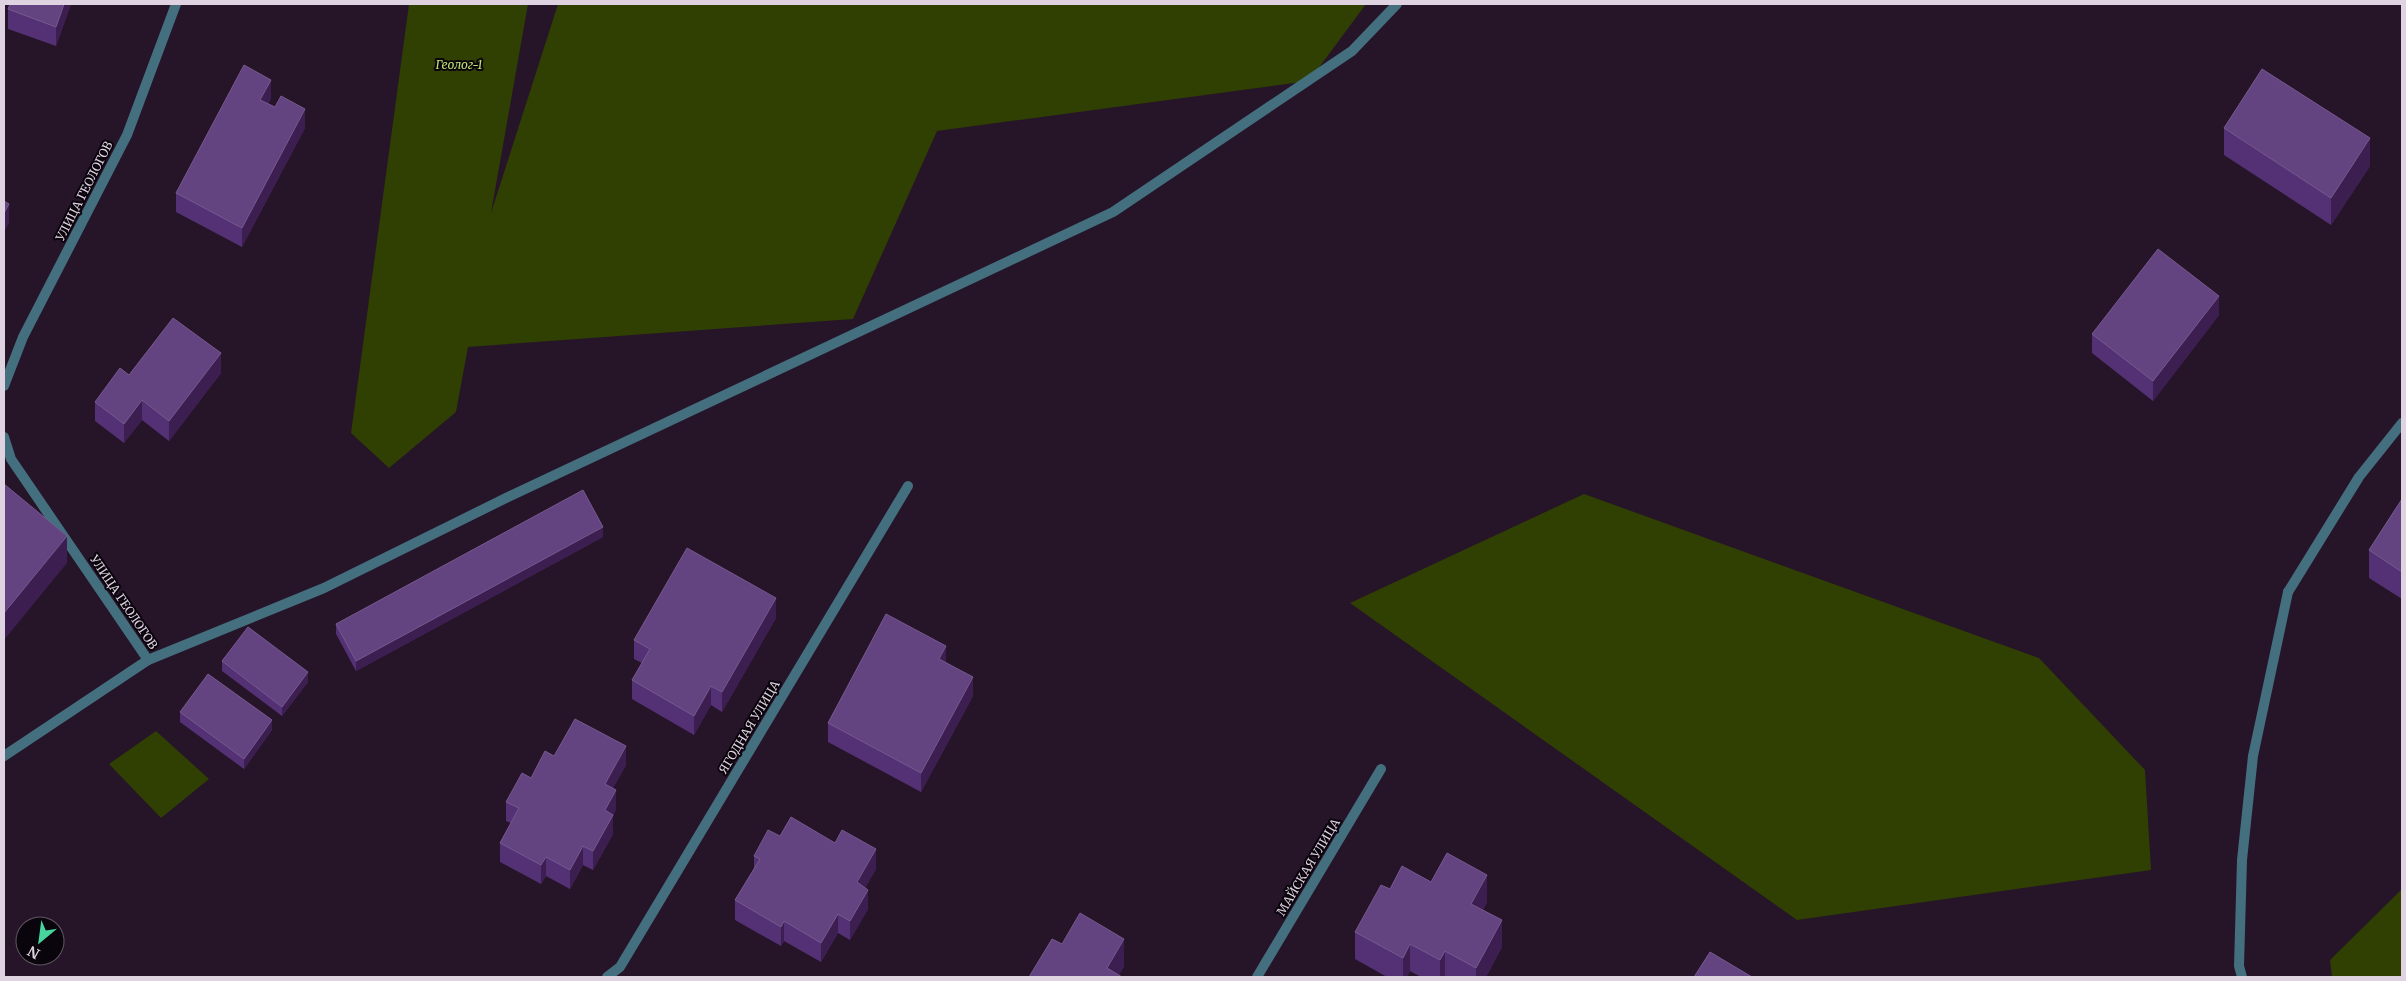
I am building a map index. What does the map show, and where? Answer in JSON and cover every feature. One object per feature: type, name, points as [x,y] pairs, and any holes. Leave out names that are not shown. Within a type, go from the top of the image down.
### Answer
[{"type":"street","name":"УЛИЦА ГЕОЛОГОВ","points":[[4,386],[23,337],[127,135],[176,4]]},
{"type":"street","points":[[148,660],[324,588],[506,498],[1113,212],[1352,51],[1397,4]]},
{"type":"street","points":[[2242,977],[2239,966],[2242,860],[2253,756],[2288,592],[2359,477],[2402,423]]},
{"type":"street","name":"УЛИЦА ГЕОЛОГОВ","points":[[4,437],[11,459],[148,660],[4,756]]},
{"type":"street","name":"ЯГОДНАЯ УЛИЦА","points":[[607,977],[620,967],[908,486]]},
{"type":"street","name":"МАЙСКАЯ УЛИЦА","points":[[1256,977],[1381,769]]},
{"type":"green space","name":"Геолог-1","points":[[409,4],[528,4],[491,213],[558,4],[1366,4],[1309,81],[937,131],[853,319],[468,347],[456,412],[389,468],[351,433]]},
{"type":"green space","points":[[1584,494],[2039,658],[2145,770],[2151,870],[1797,920],[1350,603]]},
{"type":"green space","points":[[156,731],[209,779],[161,818],[109,764]]},
{"type":"green space","points":[[2402,889],[2402,977],[2332,977],[2330,960]]},
{"type":"building","points":[[10,4],[64,4],[56,27],[8,9]]},
{"type":"building","points":[[244,65],[271,80],[260,100],[275,107],[281,96],[305,109],[242,228],[176,193]]},
{"type":"building","points":[[2262,69],[2370,138],[2331,198],[2224,128]]},
{"type":"building","points":[[4,201],[9,204],[4,213]]},
{"type":"building","points":[[2158,249],[2219,296],[2153,381],[2092,334]]},
{"type":"building","points":[[173,318],[221,353],[169,421],[142,400],[124,424],[95,402],[120,368],[129,375]]},
{"type":"building","points":[[4,484],[67,536],[4,613]]},
{"type":"building","points":[[583,490],[603,527],[356,661],[336,624]]},
{"type":"building","points":[[2402,499],[2402,572],[2369,550]]},
{"type":"building","points":[[687,548],[776,598],[722,692],[711,686],[694,716],[632,680],[650,649],[634,640]]},
{"type":"building","points":[[886,614],[946,646],[939,659],[973,677],[921,773],[828,723]]},
{"type":"building","points":[[248,627],[308,672],[282,707],[222,661]]},
{"type":"building","points":[[208,674],[272,720],[244,759],[180,712]]},
{"type":"building","points":[[575,719],[626,746],[605,784],[616,790],[605,810],[613,815],[593,851],[583,846],[570,870],[546,857],[541,865],[500,843],[519,808],[506,802],[522,773],[531,778],[545,751],[554,756]]},
{"type":"building","points":[[791,817],[835,843],[842,830],[876,849],[857,882],[868,890],[850,921],[838,914],[821,943],[784,921],[781,927],[735,900],[760,859],[754,856],[768,830],[780,836]]},
{"type":"building","points":[[1447,853],[1487,875],[1471,904],[1502,920],[1476,968],[1445,951],[1440,960],[1410,944],[1403,958],[1355,932],[1381,885],[1390,889],[1402,866],[1431,882]]},
{"type":"building","points":[[1080,913],[1124,939],[1107,968],[1122,977],[1029,977],[1052,939],[1062,944]]},
{"type":"building","points":[[1710,952],[1752,977],[1694,977]]}]
